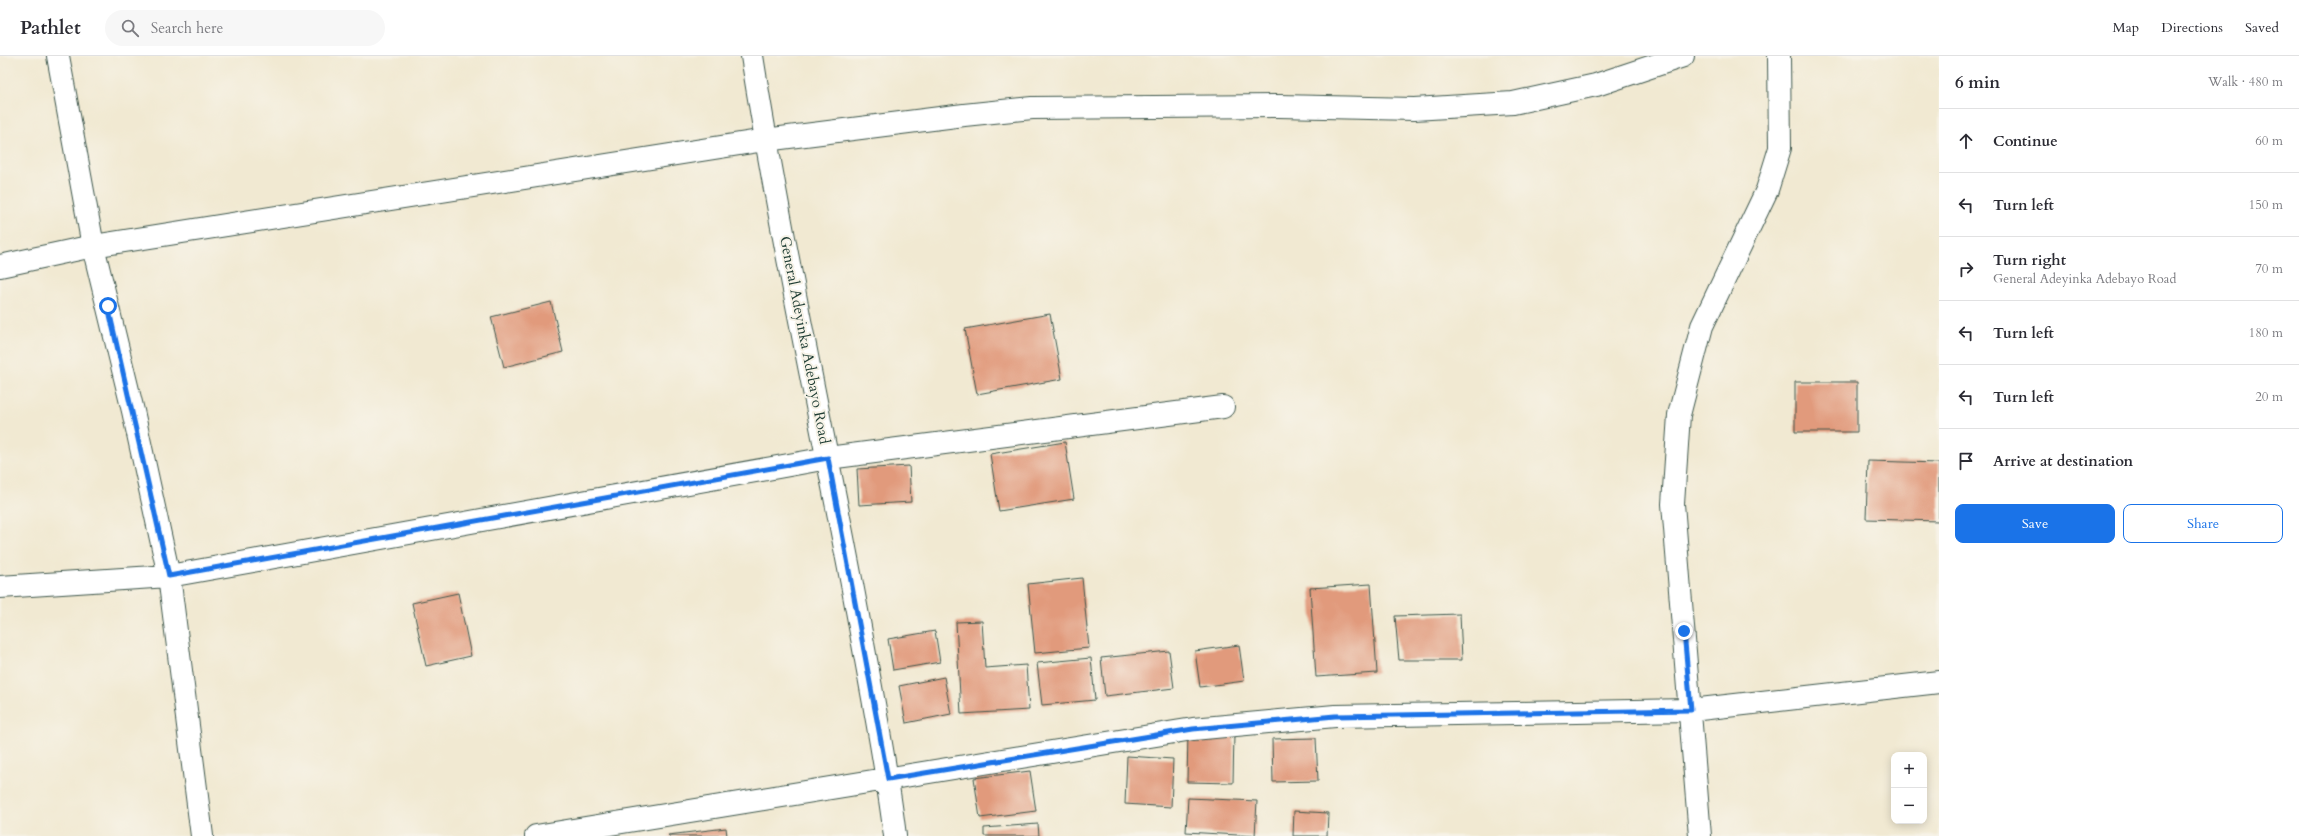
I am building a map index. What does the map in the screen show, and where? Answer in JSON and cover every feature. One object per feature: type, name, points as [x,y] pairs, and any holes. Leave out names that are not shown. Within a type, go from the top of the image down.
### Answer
[{"type":"street","points":[[58,56],[93,246],[134,411],[169,576],[202,836]]},
{"type":"street","name":"General Adeyinka Adebayo Road","points":[[752,56],[765,140],[828,458],[888,779],[895,836]]},
{"type":"street","points":[[0,266],[93,246],[765,140],[1032,108],[1279,106],[1414,109],[1513,103],[1596,85],[1683,56]]},
{"type":"street","points":[[1700,836],[1691,710],[1673,504],[1679,415],[1702,326],[1768,190],[1780,148],[1779,56]]},
{"type":"street","points":[[0,587],[169,576],[828,458],[1223,407]]},
{"type":"street","points":[[536,836],[1193,729],[1335,716],[1691,710],[1939,682]]},
{"type":"building","points":[[551,302],[563,352],[504,367],[491,317]]},
{"type":"building","points":[[1050,314],[1062,379],[977,394],[965,329]]},
{"type":"building","points":[[1795,382],[1857,382],[1857,432],[1795,432]]},
{"type":"building","points":[[1065,442],[1074,499],[999,511],[990,454]]},
{"type":"building","points":[[1868,461],[1939,463],[1939,521],[1866,519]]},
{"type":"building","points":[[909,466],[911,502],[859,505],[857,469]]},
{"type":"building","points":[[1082,578],[1089,648],[1035,653],[1028,584]]},
{"type":"building","points":[[1371,584],[1377,673],[1316,677],[1310,588]]},
{"type":"building","points":[[458,593],[471,656],[426,666],[412,603]]},
{"type":"building","points":[[1460,614],[1462,660],[1399,660],[1395,616]]},
{"type":"building","points":[[982,621],[985,668],[1026,665],[1029,710],[961,714],[956,622]]},
{"type":"building","points":[[935,631],[940,662],[893,670],[888,639]]},
{"type":"building","points":[[1239,645],[1244,681],[1200,687],[1195,651]]},
{"type":"building","points":[[1169,651],[1174,688],[1105,696],[1101,658]]},
{"type":"building","points":[[1091,658],[1095,700],[1042,705],[1037,663]]},
{"type":"building","points":[[944,677],[951,714],[906,723],[899,686]]},
{"type":"building","points":[[1188,733],[1234,734],[1233,783],[1187,782]]},
{"type":"building","points":[[1316,738],[1318,781],[1273,782],[1272,739]]},
{"type":"building","points":[[1127,756],[1173,759],[1171,807],[1125,804]]},
{"type":"building","points":[[1030,771],[1036,811],[980,818],[974,778]]},
{"type":"building","points":[[1188,798],[1257,801],[1255,836],[1186,832]]},
{"type":"building","points":[[1294,811],[1328,813],[1327,836],[1293,836]]},
{"type":"building","points":[[1038,824],[1039,836],[984,836],[984,828]]},
{"type":"building","points":[[726,828],[727,836],[668,835]]},
{"type":"route","points":[[108,306],[134,411],[169,576],[828,458],[888,779],[1193,729],[1335,716],[1691,710],[1684,631]]}]
